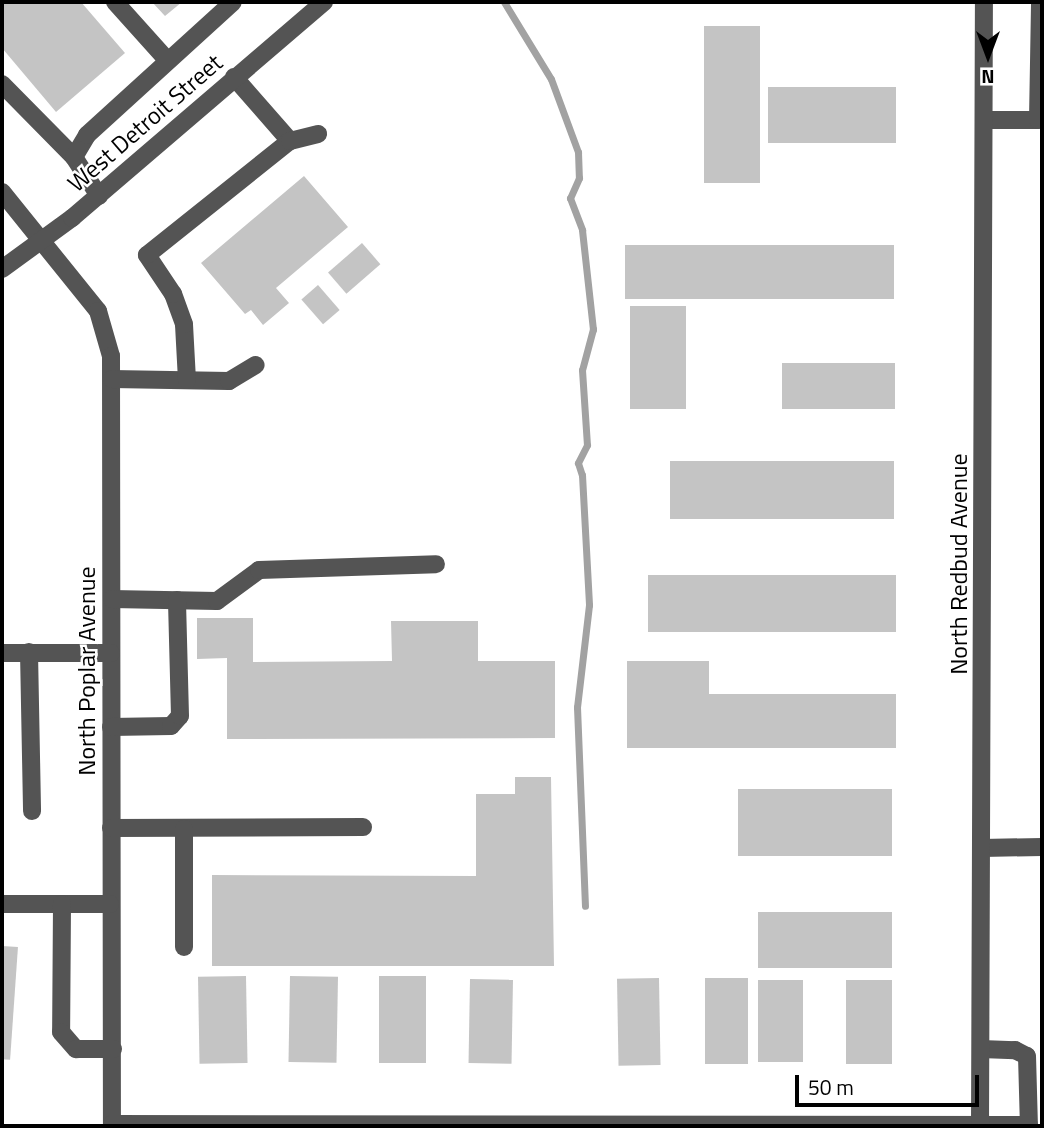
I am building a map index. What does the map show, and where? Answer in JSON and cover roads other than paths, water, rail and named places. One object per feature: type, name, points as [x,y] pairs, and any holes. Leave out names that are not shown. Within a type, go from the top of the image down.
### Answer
[{"type":"street","points":[[115,2],[168,61]]},
{"type":"street","points":[[74,157],[87,135],[233,2]]},
{"type":"street","name":"West Detroit Street","points":[[2,269],[99,196],[324,2]]},
{"type":"street","name":"North Redbud Avenue","points":[[980,1125],[984,2]]},
{"type":"street","points":[[984,120],[1038,120],[1040,2]]},
{"type":"street","points":[[234,77],[290,141]]},
{"type":"street","points":[[2,84],[74,157],[99,196]]},
{"type":"street","points":[[187,380],[184,324],[173,294],[147,255],[290,141],[318,134]]},
{"type":"street","points":[[2,192],[42,238]]},
{"type":"street","name":"North Poplar Avenue","points":[[42,238],[98,311],[107,332],[112,379],[112,1125]]},
{"type":"street","points":[[112,379],[229,381],[256,365]]},
{"type":"street","points":[[112,599],[217,601],[260,570],[436,564]]},
{"type":"street","points":[[111,727],[172,726],[180,716],[177,600]]},
{"type":"street","points":[[29,652],[32,811]]},
{"type":"street","points":[[2,653],[111,653]]},
{"type":"street","points":[[111,828],[363,827]]},
{"type":"street","points":[[184,829],[184,947]]},
{"type":"street","points":[[982,848],[1042,847]]},
{"type":"street","points":[[2,904],[110,904]]},
{"type":"street","points":[[62,904],[61,1031],[76,1049],[113,1049]]},
{"type":"street","points":[[112,1125],[1029,1126],[1027,1056],[1016,1050],[981,1049]]},
{"type":"waterway","points":[[504,2],[551,79],[578,152],[579,178],[570,198],[582,230],[593,329],[582,370],[587,445],[578,463],[582,475],[589,605],[577,707],[585,906]]}]
